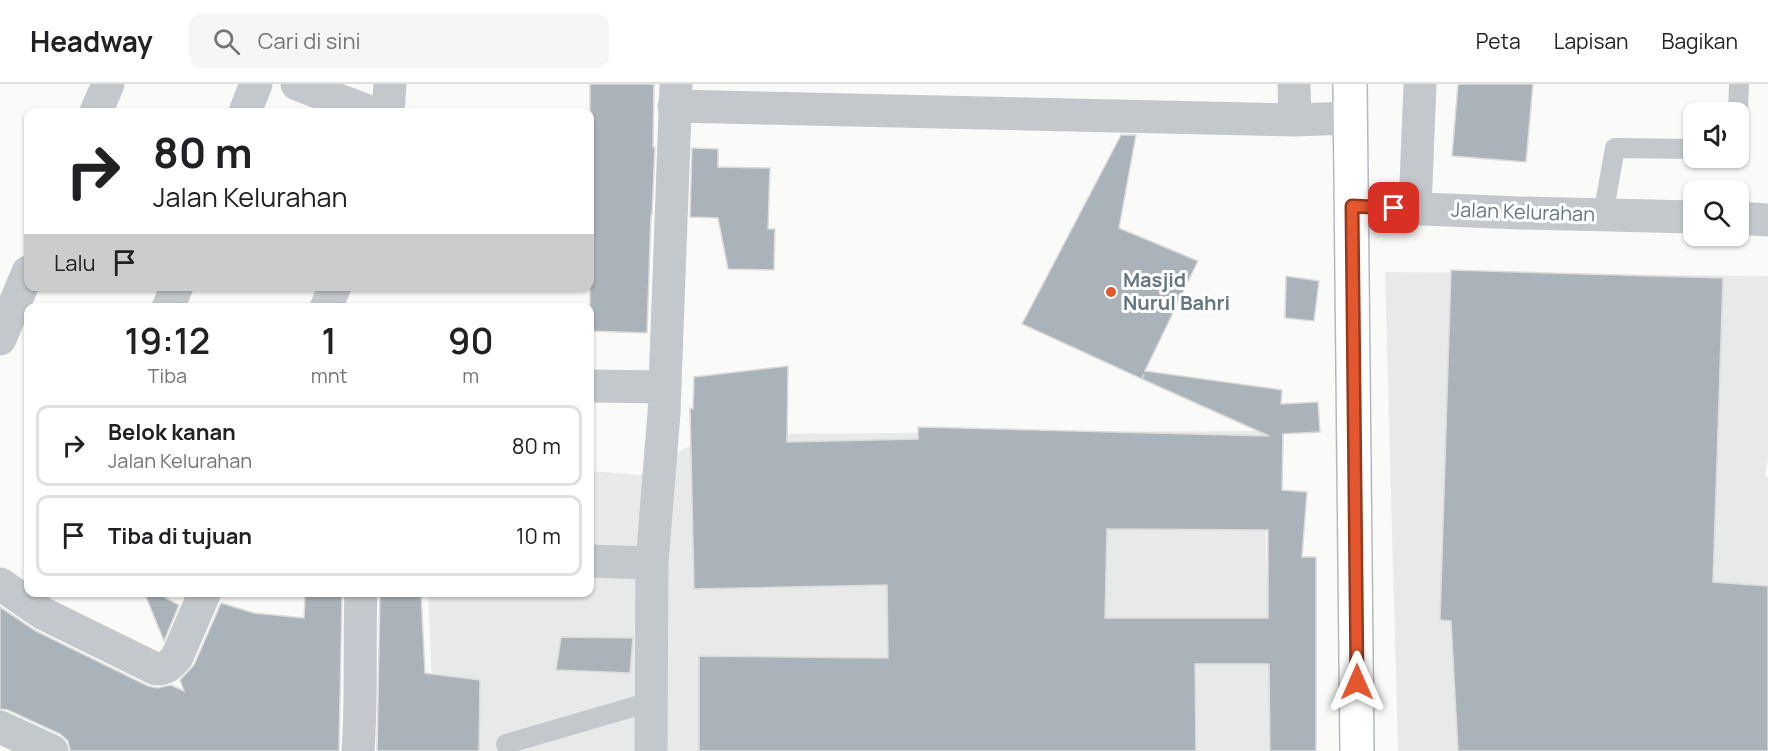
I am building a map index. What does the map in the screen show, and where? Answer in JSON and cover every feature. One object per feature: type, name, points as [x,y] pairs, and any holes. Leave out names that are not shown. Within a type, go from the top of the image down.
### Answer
[{"type":"main road","points":[[1350,84],[1357,751]]},
{"type":"street","points":[[98,108],[108,84]]},
{"type":"street","points":[[247,108],[256,84]]},
{"type":"street","points":[[297,84],[360,108]]},
{"type":"street","points":[[388,108],[390,84]]},
{"type":"street","points":[[1294,84],[1295,120]]},
{"type":"street","points":[[1415,209],[1420,84]]},
{"type":"street","points":[[651,751],[652,563],[664,387],[675,95],[1295,120],[1350,118]]},
{"type":"street","name":"Jalan Kelurahan","points":[[1352,206],[1683,217]]},
{"type":"street","points":[[1749,219],[1768,220]]},
{"type":"street","points":[[0,339],[24,282]]},
{"type":"street","points":[[594,386],[664,387]]},
{"type":"street","points":[[594,561],[652,563]]},
{"type":"street","points":[[0,584],[24,593]]},
{"type":"street","points":[[34,597],[49,603],[156,669],[169,666],[177,657],[203,597]]},
{"type":"street","points":[[358,751],[361,696],[361,597]]},
{"type":"street","points":[[13,738],[52,751]]},
{"type":"lane","points":[[1738,102],[1739,84]]},
{"type":"lane","points":[[1603,215],[1615,148],[1683,149]]},
{"type":"lane","points":[[506,744],[650,702]]},
{"type":"shaded area","points":[[1385,272],[1768,276],[1768,457],[1765,476],[1768,477],[1768,751],[1398,751]]},
{"type":"shaded area","points":[[1267,431],[1266,555],[1278,751],[435,751],[428,597],[594,597],[594,471],[640,475],[709,434]]},
{"type":"building","points":[[590,84],[654,84],[653,147],[655,147],[647,333],[594,331],[594,303],[590,303],[590,291],[594,291],[594,108],[590,108]]},
{"type":"building","points":[[1458,84],[1533,84],[1526,162],[1452,156]]},
{"type":"building","points":[[1121,135],[1136,135],[1119,228],[1198,261],[1145,371],[1282,390],[1281,404],[1318,402],[1320,432],[1283,434],[1282,490],[1307,492],[1302,557],[1316,557],[1316,751],[1270,751],[1269,664],[1195,664],[1196,751],[699,751],[699,656],[888,658],[887,585],[694,589],[690,408],[693,409],[694,377],[788,366],[787,442],[918,439],[918,427],[1269,436],[1022,324]],"holes":[[[1107,529],[1268,530],[1268,618],[1105,618]]]},
{"type":"building","points":[[692,148],[718,149],[718,167],[770,168],[768,229],[775,229],[774,270],[728,269],[718,218],[690,217]]},
{"type":"building","points":[[1451,270],[1723,278],[1713,582],[1768,586],[1768,751],[1458,751],[1451,621],[1440,620]]},
{"type":"building","points":[[1286,276],[1319,281],[1314,321],[1285,318]]},
{"type":"building","points":[[146,597],[164,597],[179,605],[164,641]]},
{"type":"building","points":[[305,597],[342,597],[339,751],[70,751],[68,741],[60,734],[8,710],[0,709],[0,607],[36,631],[148,686],[157,688],[171,685],[184,691],[180,680],[194,665],[221,603],[254,613],[304,618]]},
{"type":"building","points":[[380,597],[421,597],[425,673],[480,680],[479,751],[377,751]]},
{"type":"building","points":[[561,637],[633,638],[630,673],[556,670]]},
{"type":"place","name":"Masjid Nurul Bahri","points":[[1111,292]]},
{"type":"route","points":[[1357,682],[1352,206],[1394,208]]}]
